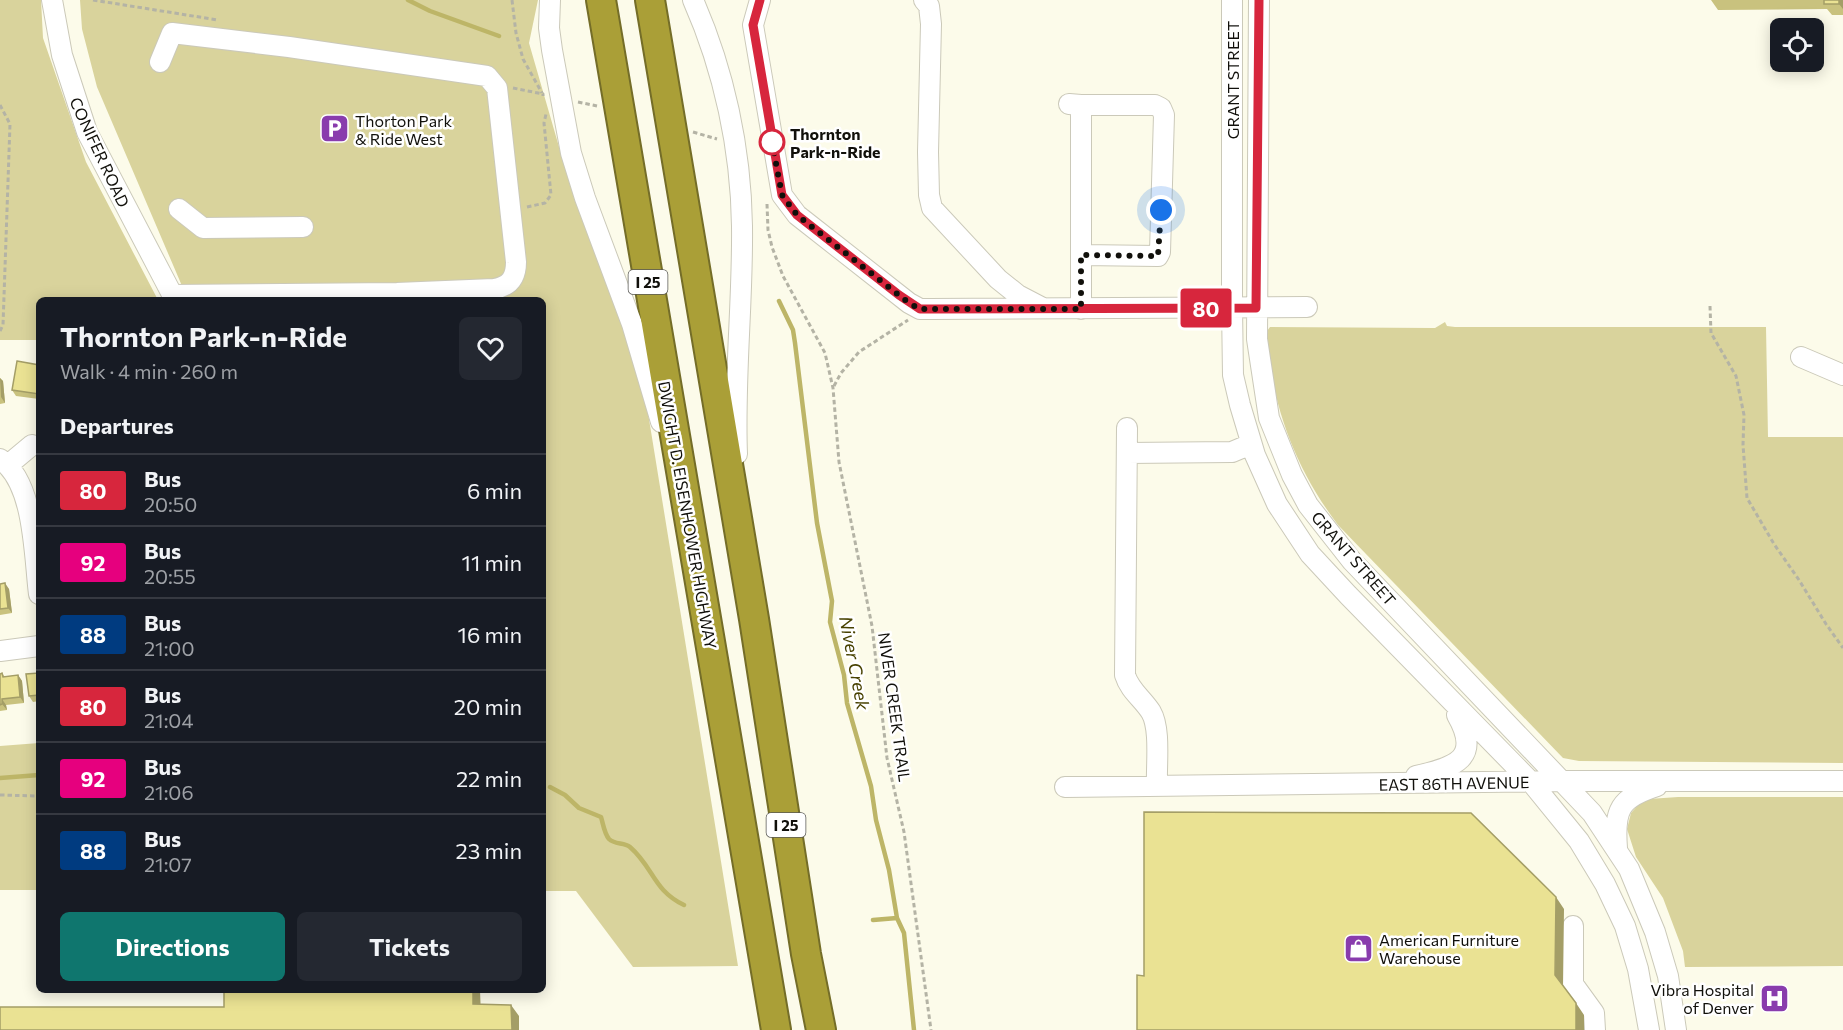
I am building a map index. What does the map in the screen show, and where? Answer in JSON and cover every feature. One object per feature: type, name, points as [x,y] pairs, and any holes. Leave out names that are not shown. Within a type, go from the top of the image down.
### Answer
[{"type":"highway","name":"DWIGHT D. EISENHOWER HIGHWAY","points":[[601,0],[776,1030]]},
{"type":"highway","points":[[633,0],[805,1030]]},
{"type":"highway","name":"I 25","points":[[650,0],[806,954],[821,1030]]},
{"type":"highway","points":[[758,929],[767,1030]]},
{"type":"highway","points":[[806,954],[834,1000],[840,1030]]},
{"type":"street","name":"CONIFER ROAD","points":[[52,0],[64,65],[87,132],[173,297]]},
{"type":"street","points":[[550,0],[549,28],[569,144],[585,198],[641,353],[697,563]]},
{"type":"street","points":[[693,0],[714,54],[722,84],[734,144],[741,205],[742,249],[736,391],[742,552]]},
{"type":"street","points":[[760,0],[753,25],[782,195],[797,215],[909,303],[920,309],[1307,307]]},
{"type":"street","points":[[924,0],[929,6],[931,24],[928,152],[929,195],[932,208],[998,279],[1018,295],[1046,309]]},
{"type":"street","name":"GRANT STREET","points":[[1232,0],[1233,375],[1251,444],[1277,504],[1311,554],[1531,782],[1579,841],[1605,884],[1625,926],[1638,969],[1649,1030]]},
{"type":"street","name":"GRANT STREET","points":[[1258,0],[1257,339],[1269,418],[1292,476],[1308,505],[1352,561],[1592,813],[1629,869],[1655,932],[1668,976],[1676,1030]]},
{"type":"street","points":[[160,62],[172,33],[290,47],[487,76],[496,88],[516,251],[516,271],[509,284],[501,288],[479,291],[218,297]]},
{"type":"street","points":[[1081,255],[1158,256],[1164,115],[1161,108],[1155,105],[1074,104],[1081,255],[1081,309]]},
{"type":"street","points":[[179,209],[203,228],[303,227]]},
{"type":"street","points":[[1801,357],[1843,375]]},
{"type":"street","points":[[1127,428],[1125,675],[1132,692],[1149,710],[1155,722],[1157,786]]},
{"type":"street","points":[[1127,453],[1232,452],[1251,444]]},
{"type":"street","points":[[32,445],[4,462],[18,479],[27,504],[36,572]]},
{"type":"street","points":[[0,651],[36,645]]},
{"type":"street","points":[[1384,784],[1452,766],[1467,749],[1468,739],[1465,729],[1445,695]]},
{"type":"street","name":"EAST 86TH AVENUE","points":[[1065,787],[1562,781],[1843,781]]},
{"type":"street","points":[[1617,851],[1616,818],[1620,808],[1641,791],[1673,782]]},
{"type":"street","points":[[1573,926],[1573,984],[1594,1012],[1595,1030]]},
{"type":"path","points":[[512,0],[516,33],[525,66]]},
{"type":"path","points":[[511,88],[543,94],[546,114],[544,123],[551,195],[545,203],[522,208]]},
{"type":"path","points":[[0,105],[10,124],[3,325],[0,331]]},
{"type":"path","name":"NIVER CREEK TRAIL","points":[[767,203],[768,230],[772,247],[783,276],[825,353],[833,388],[839,462],[872,626],[887,758],[908,852],[931,1030]]},
{"type":"path","points":[[1710,306],[1711,333],[1736,376],[1744,415],[1743,445],[1747,498],[1768,535],[1843,648]]},
{"type":"path","points":[[833,388],[841,372],[859,352],[902,325],[920,309]]},
{"type":"path","points":[[0,795],[36,796]]},
{"type":"shaded area","points":[[0,0],[41,0],[43,38],[86,162],[156,297],[36,297],[36,340],[0,340]]},
{"type":"shaded area","points":[[80,0],[538,0],[529,43],[568,178],[641,370],[738,966],[633,967],[576,891],[546,891],[546,297],[187,297],[97,87],[82,29]]},
{"type":"shaded area","points":[[1445,322],[1447,326],[1455,327],[1766,327],[1768,437],[1843,437],[1843,763],[1579,761],[1563,758],[1338,525],[1309,481],[1297,457],[1279,409],[1269,357],[1267,331],[1270,327],[1435,328]]},
{"type":"shaded area","points":[[36,743],[36,890],[0,890],[0,746]]},
{"type":"shaded area","points":[[1843,797],[1843,966],[1685,967],[1683,951],[1663,898],[1636,857],[1627,829],[1631,813],[1640,803],[1649,799]]},
{"type":"building","points":[[1824,0],[1839,0],[1839,4],[1824,4]]},
{"type":"building","points":[[17,361],[36,364],[36,394],[12,390]]},
{"type":"building","points":[[5,583],[8,608],[0,609],[0,584]]},
{"type":"building","points":[[2,673],[3,677],[18,675],[20,697],[2,699],[0,705],[0,674]]},
{"type":"building","points":[[36,673],[36,695],[29,696],[26,674]]},
{"type":"building","name":"American Furniture Warehouse","points":[[1144,812],[1471,813],[1556,897],[1555,975],[1576,1003],[1576,1030],[1137,1030],[1137,975],[1144,976]]},
{"type":"building","points":[[224,993],[473,993],[473,1004],[511,1005],[512,1030],[0,1030],[0,1007],[224,1007]]},
{"type":"waterway","name":"Niver Creek","points":[[408,0],[430,11],[499,36]]},
{"type":"waterway","name":"Niver Creek","points":[[779,301],[793,330],[817,523],[832,601],[830,622],[844,675],[847,703],[871,786],[897,918],[904,933],[914,1030]]},
{"type":"waterway","points":[[0,778],[36,775]]},
{"type":"waterway","points":[[550,787],[565,795],[579,808],[601,817],[609,839],[630,847],[666,893],[684,905]]},
{"type":"waterway","points":[[873,920],[897,918]]},
{"type":"bus line","name":"80","points":[[760,0],[753,25],[758,63],[782,195],[797,215],[909,303],[920,309],[1081,309],[1256,308],[1259,0]]},
{"type":"place","name":"Thorton Park & Ride West","points":[[334,129]]},
{"type":"place","name":"Thornton Park-n-Ride","points":[[772,142]]},
{"type":"place","name":"American Furniture Warehouse","points":[[1358,948]]},
{"type":"place","name":"Vibra Hospital of Denver","points":[[1775,998]]},
{"type":"route","points":[[772,142],[771,137],[782,195],[797,215],[909,303],[920,309],[1081,309],[1081,255],[1158,256],[1161,210]]}]
